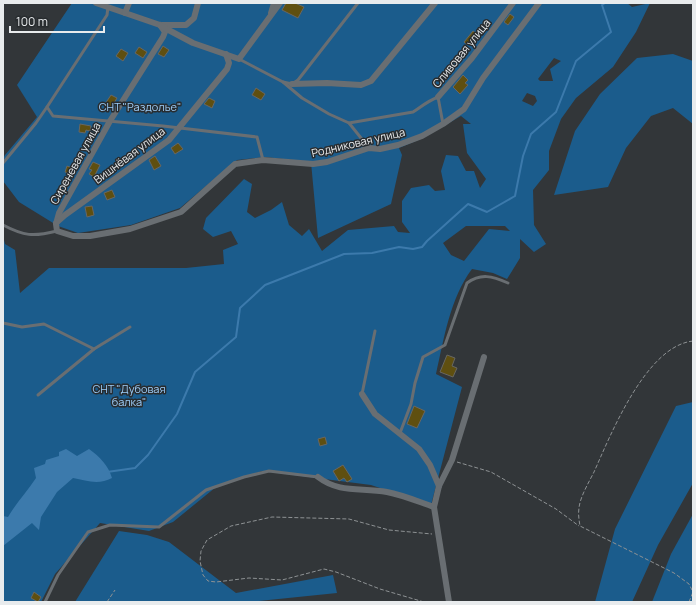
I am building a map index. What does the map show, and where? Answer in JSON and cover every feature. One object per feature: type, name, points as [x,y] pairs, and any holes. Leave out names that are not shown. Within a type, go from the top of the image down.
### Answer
[{"type":"street","points":[[96,3],[160,25],[192,43],[239,59],[280,3]]},
{"type":"street","points":[[125,13],[129,3]]},
{"type":"street","points":[[160,25],[186,25],[194,18],[198,3]]},
{"type":"street","points":[[270,17],[274,3]]},
{"type":"street","points":[[292,84],[327,83],[361,85],[371,81],[435,3]]},
{"type":"street","name":"Сливовая улица","points":[[438,97],[472,58],[513,3]]},
{"type":"street","name":"Родниковая улица","points":[[57,231],[74,236],[90,236],[130,229],[181,212],[235,164],[263,160],[313,164],[327,162],[369,148],[380,149],[398,146],[422,136],[443,124],[464,109],[482,78],[539,3]]},
{"type":"street","name":"Сиреневая улица","points":[[57,231],[56,224],[58,213],[110,121],[165,32],[160,25]]},
{"type":"street","name":"Вишнёвая улица","points":[[56,224],[65,215],[169,140],[227,69],[229,63],[226,54]]},
{"type":"street","points":[[449,602],[434,507],[438,486],[452,460],[484,357]]},
{"type":"street","points":[[362,394],[375,414],[419,449],[430,465],[438,486]]},
{"type":"street","points":[[318,477],[336,486],[351,490],[387,492],[434,507]]},
{"type":"lane","points":[[283,82],[292,84],[298,80],[358,3]]},
{"type":"lane","points":[[3,164],[47,107],[107,15],[108,7]]},
{"type":"lane","points":[[239,59],[283,82],[302,98],[329,114],[349,122],[369,148]]},
{"type":"lane","points":[[349,122],[413,112],[422,107],[426,102],[438,97],[443,124]]},
{"type":"lane","points":[[47,107],[53,116],[256,137],[263,160]]},
{"type":"lane","points":[[3,225],[27,235],[40,235],[57,231]]},
{"type":"lane","points":[[400,433],[411,404],[415,383],[423,357],[445,345],[466,283],[476,277],[492,276],[508,282]]},
{"type":"lane","points":[[3,323],[22,328],[44,324],[94,349]]},
{"type":"lane","points":[[38,395],[94,349],[130,327]]},
{"type":"lane","points":[[362,394],[375,331]]},
{"type":"lane","points":[[45,602],[58,575],[88,532],[110,524],[159,527],[206,490],[244,477],[268,471],[318,477]]},
{"type":"path","points":[[580,526],[579,507],[602,453],[635,387],[664,354],[683,342],[693,341]]},
{"type":"path","points":[[452,460],[491,472],[556,509],[580,526],[674,573],[689,584],[693,592],[689,602]]},
{"type":"path","points":[[424,602],[380,589],[336,572],[324,569],[282,580],[249,578],[216,582],[208,581],[203,575],[200,561],[201,551],[207,540],[232,526],[272,517],[349,519],[389,530],[439,534]]},
{"type":"path","points":[[107,602],[115,590]]},
{"type":"green space","points":[[72,3],[627,3],[632,7],[650,3],[636,32],[613,67],[576,98],[561,119],[549,151],[549,170],[533,190],[534,225],[546,244],[534,252],[520,239],[520,258],[507,279],[493,273],[472,269],[464,280],[458,293],[445,333],[436,374],[462,387],[431,505],[371,485],[262,471],[216,487],[173,522],[149,531],[100,523],[55,574],[41,602],[3,602],[3,236],[5,244],[15,250],[20,293],[49,268],[186,268],[224,264],[223,250],[238,244],[231,231],[213,237],[203,229],[206,218],[244,179],[252,184],[247,212],[255,218],[271,210],[282,202],[289,225],[302,236],[309,229],[322,251],[348,230],[394,226],[398,232],[410,233],[402,222],[402,201],[411,188],[429,185],[435,191],[445,190],[441,171],[446,155],[458,156],[466,171],[474,171],[480,188],[486,179],[467,153],[463,124],[471,124],[461,116],[423,138],[399,148],[402,155],[391,204],[318,238],[311,162],[265,157],[237,160],[180,208],[131,225],[78,233],[58,226],[19,202],[3,181],[3,159],[5,155],[37,117],[17,85]],"holes":[[[554,58],[561,61],[550,69],[553,81],[540,81],[538,79]],[[527,93],[535,96],[537,101],[533,106],[522,101]],[[466,226],[505,226],[510,231],[489,229],[464,261],[451,255],[443,243]]]},
{"type":"green space","points":[[673,54],[693,61],[693,124],[673,108],[651,116],[626,148],[608,187],[554,195],[575,131],[600,94],[637,58]]},
{"type":"green space","points":[[693,402],[693,483],[658,545],[632,602],[595,602],[615,529],[676,406]]},
{"type":"green space","points":[[693,514],[693,602],[652,602],[671,554]]},
{"type":"green space","points":[[119,531],[147,535],[169,542],[236,593],[333,575],[337,593],[250,602],[75,602]]},
{"type":"shaded area","points":[[66,449],[77,456],[89,449],[103,462],[112,478],[98,482],[73,478],[57,492],[41,517],[39,530],[32,523],[3,546],[3,516],[8,517],[36,478],[34,468],[45,464],[46,460],[59,456],[59,452]]},
{"type":"building","points":[[286,3],[295,3],[304,7],[298,18],[282,10]]},
{"type":"building","points":[[510,14],[514,17],[508,25],[504,22]]},
{"type":"building","points":[[473,31],[477,34],[467,45],[464,42]]},
{"type":"building","points":[[163,46],[169,50],[164,57],[158,54]]},
{"type":"building","points":[[139,47],[147,52],[143,58],[135,53]]},
{"type":"building","points":[[121,49],[128,53],[123,61],[116,56]]},
{"type":"building","points":[[463,75],[468,80],[465,83],[468,85],[460,94],[453,87]]},
{"type":"building","points":[[256,88],[265,94],[261,100],[252,95]]},
{"type":"building","points":[[111,95],[117,98],[111,108],[105,104]]},
{"type":"building","points":[[209,98],[215,101],[212,108],[204,104]]},
{"type":"building","points":[[80,124],[91,126],[90,131],[86,130],[85,133],[79,132]]},
{"type":"building","points":[[178,143],[183,149],[175,154],[171,148]]},
{"type":"building","points":[[155,156],[161,166],[154,170],[149,160]]},
{"type":"building","points":[[93,162],[100,165],[94,177],[89,174],[92,170],[89,169]]},
{"type":"building","points":[[67,166],[75,169],[72,175],[65,172]]},
{"type":"building","points":[[112,190],[115,197],[107,200],[104,193]]},
{"type":"building","points":[[92,206],[94,215],[87,217],[85,207]]},
{"type":"building","points":[[447,355],[455,358],[452,366],[457,368],[453,377],[440,372]]},
{"type":"building","points":[[414,406],[425,411],[417,428],[407,424]]},
{"type":"building","points":[[325,437],[327,444],[320,446],[318,439]]},
{"type":"building","points":[[343,465],[352,479],[347,482],[344,478],[339,481],[333,471]]},
{"type":"building","points":[[34,592],[41,597],[38,602],[31,598]]},
{"type":"waterway","points":[[107,472],[135,468],[148,455],[177,414],[195,372],[236,337],[240,308],[265,285],[344,254],[372,253],[399,247],[413,249],[422,247],[468,204],[487,212],[515,196],[523,156],[531,134],[556,112],[576,61],[611,32],[602,5],[605,3]]},
{"type":"park label","name":"СНТ \"Раздолье\"","points":[[140,106]]},
{"type":"park label","name":"СНТ \"Дубовая балка\"","points":[[129,394]]}]
